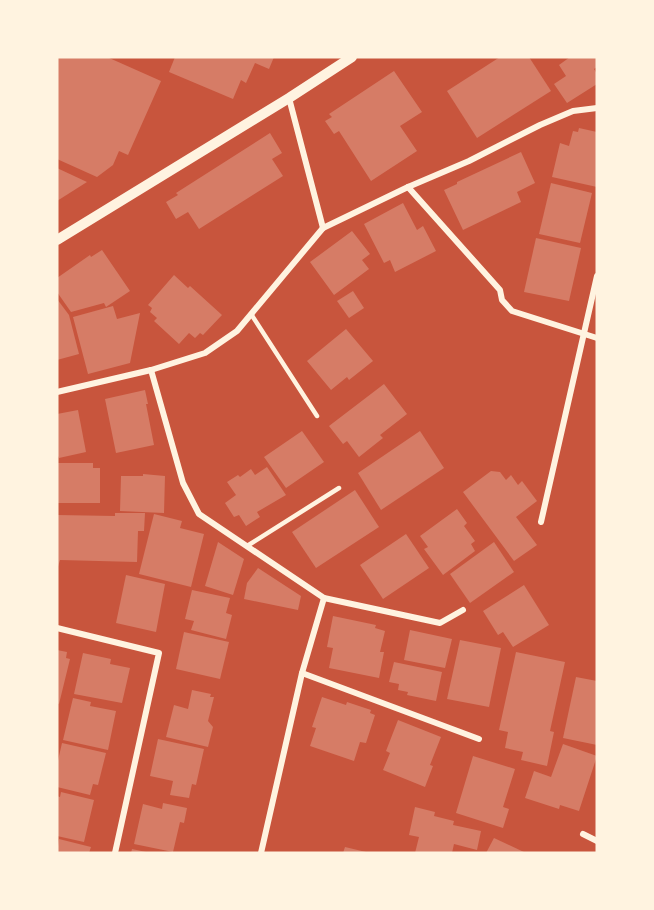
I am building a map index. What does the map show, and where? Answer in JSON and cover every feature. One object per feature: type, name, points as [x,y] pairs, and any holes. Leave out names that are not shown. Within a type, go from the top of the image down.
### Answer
[{"type":"street","points":[[57,240],[289,98],[345,59]]},
{"type":"street","points":[[289,98],[323,228]]},
{"type":"street","points":[[57,392],[151,370],[205,353],[237,330],[323,228],[408,187],[469,161],[540,125],[573,111],[597,108]]},
{"type":"street","points":[[408,187],[500,290],[502,300],[512,311],[597,338]]},
{"type":"street","points":[[541,522],[597,276]]},
{"type":"street","points":[[151,370],[183,483],[199,514],[324,598],[440,623],[463,610]]},
{"type":"street","points":[[261,853],[302,673],[324,598]]},
{"type":"street","points":[[57,628],[159,653],[116,853]]},
{"type":"street","points":[[302,673],[479,739]]},
{"type":"street","points":[[583,834],[597,841]]},
{"type":"lane","points":[[250,314],[317,416]]},
{"type":"lane","points":[[247,546],[339,488]]},
{"type":"building","points":[[57,57],[107,57],[161,81],[128,155],[119,151],[113,165],[97,177],[57,159]]},
{"type":"building","points":[[175,57],[274,57],[269,69],[255,63],[246,83],[241,80],[233,99],[169,72]]},
{"type":"building","points":[[500,57],[529,57],[551,91],[477,138],[447,91]]},
{"type":"building","points":[[570,57],[597,57],[597,67],[594,69],[597,74],[597,84],[567,103],[554,84],[566,76],[559,65]]},
{"type":"building","points":[[394,71],[422,112],[400,126],[417,151],[371,181],[339,131],[334,134],[325,121],[332,117],[329,114]]},
{"type":"building","points":[[579,128],[597,132],[597,187],[552,177],[560,143],[569,146],[573,131],[578,132]]},
{"type":"building","points":[[270,133],[282,153],[272,159],[283,176],[199,229],[188,212],[176,219],[166,202],[178,195],[176,193]]},
{"type":"building","points":[[521,152],[535,183],[517,192],[521,202],[463,230],[444,190]]},
{"type":"building","points":[[57,168],[87,182],[57,201]]},
{"type":"building","points":[[551,183],[592,193],[580,243],[539,234]]},
{"type":"building","points":[[403,203],[417,230],[423,226],[436,251],[395,272],[390,260],[384,263],[364,224]]},
{"type":"building","points":[[352,231],[370,254],[362,260],[369,269],[334,295],[310,262]]},
{"type":"building","points":[[536,238],[581,248],[569,301],[524,292]]},
{"type":"building","points":[[102,250],[130,291],[106,307],[104,303],[71,312],[57,292],[57,278],[90,255],[91,257]]},
{"type":"building","points":[[174,275],[222,315],[203,335],[200,333],[195,338],[189,333],[179,344],[154,321],[157,318],[150,312],[152,308],[148,305]]},
{"type":"building","points":[[353,291],[364,308],[349,318],[337,301]]},
{"type":"building","points":[[57,299],[69,315],[79,354],[57,360]]},
{"type":"building","points":[[113,306],[117,319],[140,313],[130,363],[88,374],[73,317]]},
{"type":"building","points":[[346,329],[373,361],[349,380],[347,377],[331,390],[307,361]]},
{"type":"building","points":[[384,384],[407,414],[380,435],[383,438],[359,457],[347,441],[343,444],[329,426]]},
{"type":"building","points":[[145,390],[154,445],[116,453],[105,399]]},
{"type":"building","points":[[78,410],[86,452],[59,458],[57,454],[57,414]]},
{"type":"building","points":[[302,431],[324,462],[286,488],[264,457]]},
{"type":"building","points":[[420,431],[444,468],[381,510],[358,473]]},
{"type":"building","points":[[57,463],[93,463],[93,468],[100,468],[100,503],[57,503]]},
{"type":"building","points":[[267,467],[286,495],[257,512],[260,517],[246,526],[239,515],[234,517],[225,503],[236,495],[227,482],[251,469],[255,475]]},
{"type":"building","points":[[491,471],[500,472],[506,480],[511,475],[518,485],[522,481],[537,501],[516,517],[537,545],[514,561],[463,492]]},
{"type":"building","points":[[143,474],[165,476],[164,513],[120,511],[121,476],[143,476]]},
{"type":"building","points":[[355,490],[379,527],[316,568],[292,532]]},
{"type":"building","points":[[457,509],[467,523],[464,526],[475,541],[471,544],[475,551],[443,575],[424,549],[428,547],[420,536]]},
{"type":"building","points":[[115,513],[145,513],[144,531],[138,531],[137,562],[60,560],[57,570],[57,515],[115,516]]},
{"type":"building","points":[[154,514],[182,521],[180,528],[204,534],[191,587],[139,574]]},
{"type":"building","points":[[406,534],[429,568],[383,599],[360,565]]},
{"type":"building","points":[[218,542],[244,559],[233,595],[205,586]]},
{"type":"building","points":[[494,542],[514,572],[470,603],[450,574]]},
{"type":"building","points":[[258,568],[301,596],[298,610],[244,599],[247,583]]},
{"type":"building","points":[[126,575],[165,584],[156,632],[116,623]]},
{"type":"building","points":[[524,585],[549,625],[513,647],[503,632],[498,635],[483,611]]},
{"type":"building","points":[[192,590],[230,598],[226,613],[232,615],[226,639],[191,630],[194,621],[185,619]]},
{"type":"building","points":[[333,616],[376,625],[375,628],[385,631],[380,652],[384,652],[379,678],[329,668],[333,648],[327,647]]},
{"type":"building","points":[[410,630],[452,639],[445,668],[404,660]]},
{"type":"building","points":[[184,632],[229,642],[220,679],[176,669]]},
{"type":"building","points":[[460,640],[501,648],[489,707],[447,699]]},
{"type":"building","points":[[57,650],[67,652],[66,658],[70,659],[59,704],[57,703]]},
{"type":"building","points":[[516,652],[565,662],[550,731],[554,732],[547,766],[521,760],[523,752],[505,748],[508,732],[499,730]]},
{"type":"building","points":[[83,653],[111,659],[110,664],[130,668],[122,703],[74,694]]},
{"type":"building","points":[[394,662],[442,672],[436,701],[407,695],[408,692],[398,690],[399,684],[389,682]]},
{"type":"building","points":[[576,677],[597,681],[597,745],[563,738]]},
{"type":"building","points":[[192,690],[211,694],[210,697],[214,697],[208,721],[213,727],[208,747],[166,737],[174,705],[188,709]]},
{"type":"building","points":[[322,697],[371,710],[370,713],[375,715],[366,743],[360,742],[354,761],[310,746],[316,728],[312,727]]},
{"type":"building","points":[[73,698],[91,702],[90,706],[116,711],[108,750],[63,740]]},
{"type":"building","points":[[398,720],[441,737],[430,765],[433,766],[425,787],[383,770],[390,753],[386,751]]},
{"type":"building","points":[[158,739],[204,749],[196,785],[192,784],[189,798],[170,795],[173,781],[150,776]]},
{"type":"building","points":[[62,743],[106,753],[98,785],[93,784],[90,795],[57,787],[57,765]]},
{"type":"building","points":[[563,744],[597,756],[579,811],[560,805],[559,809],[525,798],[534,771],[551,777]]},
{"type":"building","points":[[473,756],[515,769],[503,807],[509,809],[503,828],[456,813]]},
{"type":"building","points":[[61,792],[94,800],[84,842],[57,836],[57,796],[60,797]]},
{"type":"building","points":[[163,803],[187,808],[184,823],[180,822],[173,852],[134,844],[143,804],[162,809]]},
{"type":"building","points":[[415,807],[435,812],[434,816],[454,821],[453,825],[481,831],[477,850],[454,844],[452,853],[415,853],[419,837],[409,835]]},
{"type":"building","points":[[494,838],[526,853],[486,853]]},
{"type":"building","points":[[59,839],[91,847],[89,853],[57,853]]},
{"type":"building","points":[[345,847],[366,852],[366,853],[343,853]]},
{"type":"building","points":[[132,849],[146,852],[146,853],[131,853]]}]
